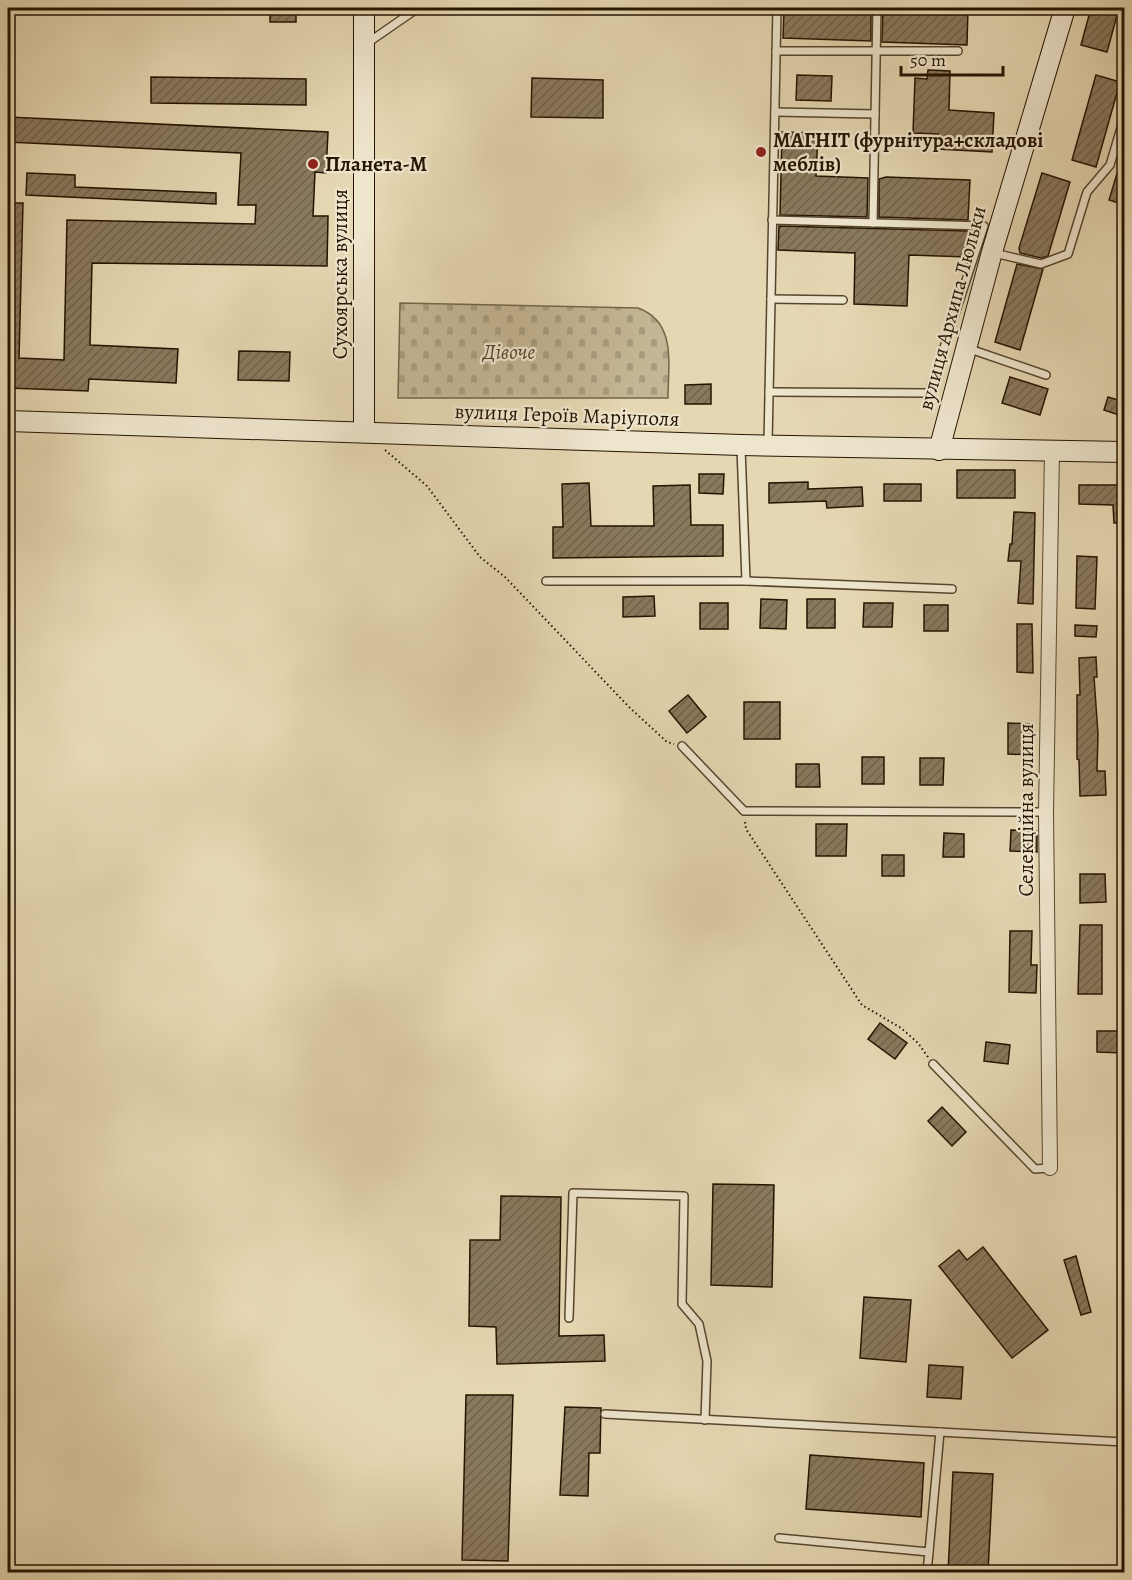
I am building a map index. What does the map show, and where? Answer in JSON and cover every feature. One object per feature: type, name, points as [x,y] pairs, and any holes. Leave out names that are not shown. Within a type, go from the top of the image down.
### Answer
[{"type":"street","name":"Сухоярська вулиця","points":[[364,8],[364,432]]},
{"type":"street","name":"вулиця Архипа Люльки","points":[[939,450],[964,348],[1065,8]]},
{"type":"street","name":"вулиця Героїв Маріуполя","points":[[8,421],[768,446],[1125,452]]},
{"type":"street","name":"Селекційна вулиця","points":[[1050,1168],[1046,812],[1052,451]]},
{"type":"lane","points":[[364,45],[418,8]]},
{"type":"lane","points":[[768,446],[777,8]]},
{"type":"lane","points":[[873,223],[877,8]]},
{"type":"lane","points":[[776,51],[958,51]]},
{"type":"lane","points":[[775,112],[875,114]]},
{"type":"lane","points":[[992,252],[1041,264],[1068,254],[1087,192],[1110,165],[1125,118]]},
{"type":"lane","points":[[769,392],[929,393],[984,226],[772,220]]},
{"type":"lane","points":[[771,299],[843,300]]},
{"type":"lane","points":[[964,348],[1046,375]]},
{"type":"lane","points":[[741,445],[746,581]]},
{"type":"lane","points":[[546,581],[746,581],[952,589]]},
{"type":"lane","points":[[682,746],[744,811],[1046,812]]},
{"type":"lane","points":[[933,1064],[1035,1169],[1050,1168]]},
{"type":"lane","points":[[569,1318],[573,1193],[684,1196],[682,1304],[699,1324],[707,1361],[705,1420]]},
{"type":"lane","points":[[605,1414],[1125,1442]]},
{"type":"lane","points":[[927,1572],[940,1432]]},
{"type":"lane","points":[[779,1538],[929,1552]]},
{"type":"path","points":[[364,432],[427,486],[480,557],[505,577],[630,708],[667,742],[682,746]]},
{"type":"path","points":[[744,811],[746,829],[862,1005],[901,1028],[918,1043],[933,1064]]},
{"type":"green space","name":"Дівоче","points":[[400,303],[638,308],[650,314],[665,334],[669,358],[668,398],[398,398]]},
{"type":"building","points":[[270,8],[296,8],[296,22],[270,22]]},
{"type":"building","points":[[784,8],[871,8],[871,41],[783,38]]},
{"type":"building","points":[[883,8],[968,8],[967,45],[882,42]]},
{"type":"building","points":[[1091,8],[1119,8],[1107,52],[1081,45]]},
{"type":"building","points":[[928,70],[950,71],[949,110],[994,113],[992,152],[937,149],[938,134],[913,133],[915,78],[927,79]]},
{"type":"building","points":[[797,75],[832,76],[831,101],[796,100]]},
{"type":"building","points":[[1096,75],[1120,82],[1096,167],[1072,160]]},
{"type":"building","points":[[151,77],[306,79],[306,105],[151,103]]},
{"type":"building","points":[[532,78],[603,80],[603,118],[531,117]]},
{"type":"building","points":[[8,117],[328,132],[326,173],[315,172],[313,216],[328,216],[327,266],[92,263],[90,345],[178,349],[176,383],[89,379],[88,391],[8,388],[8,203],[23,203],[19,358],[64,360],[67,220],[255,224],[256,205],[238,205],[241,153],[8,142]]},
{"type":"building","points":[[782,132],[818,133],[816,176],[868,178],[867,217],[780,215]]},
{"type":"building","points":[[1122,157],[1125,157],[1125,205],[1109,200]]},
{"type":"building","points":[[27,173],[75,175],[75,187],[216,193],[216,204],[26,195]]},
{"type":"building","points":[[1042,173],[1070,182],[1048,256],[1041,258],[1020,253],[1019,248]]},
{"type":"building","points":[[886,177],[970,180],[968,220],[879,217],[879,179]]},
{"type":"building","points":[[779,226],[968,231],[969,254],[968,257],[909,255],[907,306],[854,304],[855,253],[778,250]]},
{"type":"building","points":[[1017,264],[1043,269],[1020,350],[995,342]]},
{"type":"building","points":[[239,351],[290,352],[289,381],[238,380]]},
{"type":"building","points":[[1010,377],[1048,389],[1040,415],[1002,403]]},
{"type":"building","points":[[711,384],[711,404],[685,404],[685,385]]},
{"type":"building","points":[[1108,397],[1125,402],[1125,417],[1104,410]]},
{"type":"building","points":[[957,470],[1015,470],[1015,498],[957,498]]},
{"type":"building","points":[[699,474],[724,474],[723,494],[699,493]]},
{"type":"building","points":[[808,482],[808,489],[862,487],[863,506],[827,508],[826,501],[769,503],[769,483]]},
{"type":"building","points":[[589,483],[591,526],[654,526],[653,486],[690,485],[691,525],[723,525],[723,556],[553,558],[553,527],[563,527],[562,484]]},
{"type":"building","points":[[884,484],[921,484],[921,501],[884,501]]},
{"type":"building","points":[[1079,485],[1125,485],[1125,523],[1114,523],[1113,505],[1079,504]]},
{"type":"building","points":[[1014,512],[1035,513],[1033,604],[1018,603],[1021,561],[1008,561],[1010,544],[1012,544]]},
{"type":"building","points":[[1077,556],[1097,557],[1095,609],[1076,608]]},
{"type":"building","points":[[654,596],[655,616],[623,617],[623,597]]},
{"type":"building","points":[[761,599],[787,600],[786,629],[760,628]]},
{"type":"building","points":[[807,599],[835,599],[835,628],[807,628]]},
{"type":"building","points":[[700,603],[728,603],[728,629],[700,629]]},
{"type":"building","points":[[864,603],[893,603],[892,627],[863,627]]},
{"type":"building","points":[[924,605],[948,605],[948,631],[924,631]]},
{"type":"building","points":[[1017,624],[1032,624],[1033,673],[1017,672]]},
{"type":"building","points":[[1075,625],[1097,626],[1096,637],[1075,636]]},
{"type":"building","points":[[1096,657],[1097,677],[1094,677],[1098,734],[1097,771],[1105,771],[1106,795],[1080,796],[1079,760],[1077,759],[1079,658]]},
{"type":"building","points":[[688,695],[706,717],[687,733],[669,711]]},
{"type":"building","points":[[744,702],[780,702],[780,739],[744,739]]},
{"type":"building","points":[[1008,723],[1034,724],[1034,755],[1008,754]]},
{"type":"building","points":[[862,757],[884,757],[884,784],[862,784]]},
{"type":"building","points":[[920,758],[944,758],[943,785],[920,785]]},
{"type":"building","points":[[796,764],[819,764],[820,787],[796,787]]},
{"type":"building","points":[[816,824],[847,824],[846,856],[816,856]]},
{"type":"building","points":[[1011,830],[1037,831],[1037,852],[1010,851]]},
{"type":"building","points":[[944,833],[964,834],[964,857],[943,857]]},
{"type":"building","points":[[882,855],[904,855],[904,876],[882,876]]},
{"type":"building","points":[[1080,874],[1105,874],[1106,902],[1080,903]]},
{"type":"building","points":[[1080,925],[1102,925],[1102,994],[1078,994]]},
{"type":"building","points":[[1010,931],[1032,931],[1031,965],[1037,965],[1036,993],[1009,992]]},
{"type":"building","points":[[880,1023],[907,1043],[895,1059],[868,1039]]},
{"type":"building","points":[[1097,1031],[1124,1031],[1123,1053],[1097,1052]]},
{"type":"building","points":[[986,1042],[1010,1045],[1008,1064],[984,1061]]},
{"type":"building","points":[[942,1107],[966,1132],[952,1146],[928,1121]]},
{"type":"building","points":[[713,1184],[774,1185],[772,1287],[711,1285]]},
{"type":"building","points":[[501,1196],[561,1197],[559,1336],[604,1335],[605,1361],[497,1364],[496,1327],[469,1326],[470,1240],[500,1240]]},
{"type":"building","points":[[983,1247],[1048,1330],[1012,1358],[939,1266],[959,1250],[967,1260]]},
{"type":"building","points":[[1076,1256],[1091,1312],[1081,1315],[1064,1260]]},
{"type":"building","points":[[864,1297],[911,1300],[906,1362],[860,1358]]},
{"type":"building","points":[[929,1365],[963,1367],[961,1399],[927,1397]]},
{"type":"building","points":[[466,1395],[513,1395],[508,1561],[462,1560]]},
{"type":"building","points":[[565,1407],[601,1408],[600,1453],[589,1453],[588,1496],[560,1495]]},
{"type":"building","points":[[810,1455],[924,1463],[921,1517],[806,1509]]},
{"type":"building","points":[[953,1472],[993,1474],[988,1572],[948,1572]]},
{"type":"place","name":"МАГНІТ (фурнітура+складові меблів)","points":[[761,152]]},
{"type":"place","name":"Планета-М","points":[[313,164]]}]
